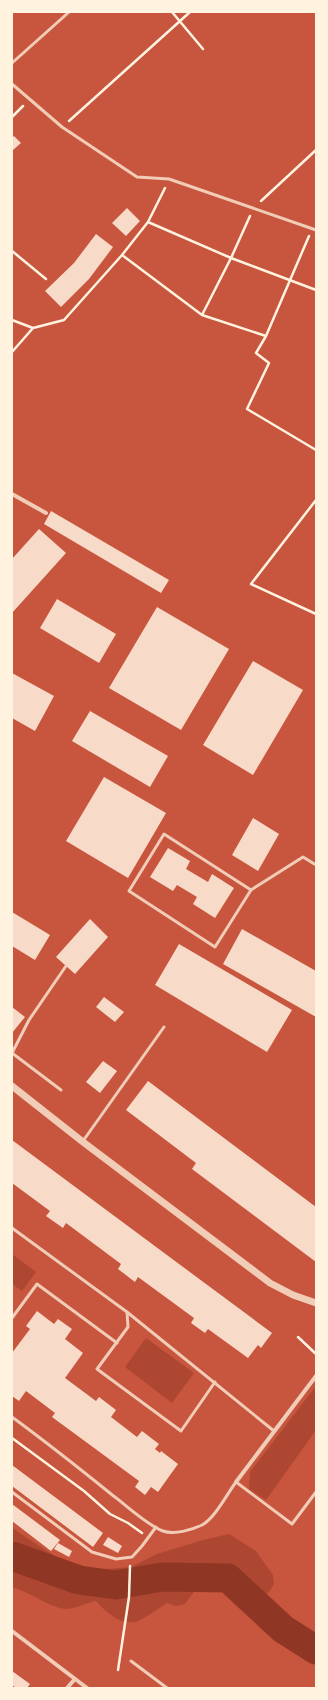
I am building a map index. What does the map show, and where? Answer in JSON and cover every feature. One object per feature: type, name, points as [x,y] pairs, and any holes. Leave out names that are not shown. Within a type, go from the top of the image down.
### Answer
[{"type":"street","points":[[12,494],[46,512]]},
{"type":"street","points":[[12,1086],[83,1142],[270,1283],[294,1296],[316,1303]]},
{"type":"street","points":[[236,1482],[316,1376]]},
{"type":"street","points":[[12,1631],[87,1688]]},
{"type":"street","points":[[67,1688],[75,1679]]},
{"type":"lane","points":[[12,63],[69,12]]},
{"type":"lane","points":[[12,84],[62,127],[137,177],[169,179],[314,229]]},
{"type":"lane","points":[[251,890],[164,834],[129,891],[215,947],[251,890],[303,857],[316,865]]},
{"type":"lane","points":[[61,1090],[12,1053],[29,1020],[66,966]]},
{"type":"lane","points":[[83,1142],[164,1027]]},
{"type":"lane","points":[[12,1228],[127,1312],[274,1431]]},
{"type":"lane","points":[[12,1318],[37,1284],[117,1343]]},
{"type":"lane","points":[[127,1312],[128,1327],[97,1369],[181,1431],[215,1382]]},
{"type":"lane","points":[[12,1417],[156,1528],[164,1532],[193,1529],[203,1524],[212,1516],[236,1482],[292,1524],[316,1492]]},
{"type":"lane","points":[[12,1492],[92,1552],[116,1559],[132,1557],[156,1528]]},
{"type":"lane","points":[[131,1661],[167,1688]]},
{"type":"path","points":[[172,12],[203,49]]},
{"type":"path","points":[[62,127],[190,12]]},
{"type":"path","points":[[12,117],[29,100]]},
{"type":"path","points":[[202,316],[231,258],[253,208],[316,150]]},
{"type":"path","points":[[12,352],[33,328],[64,320],[122,255],[148,222],[169,179]]},
{"type":"path","points":[[148,222],[231,258],[316,290]]},
{"type":"path","points":[[314,229],[266,336],[256,353],[269,363],[246,409],[316,450]]},
{"type":"path","points":[[12,251],[46,279]]},
{"type":"path","points":[[122,255],[202,316],[266,336]]},
{"type":"path","points":[[12,320],[33,328]]},
{"type":"path","points":[[316,500],[251,584],[316,614]]},
{"type":"path","points":[[298,1337],[316,1354]]},
{"type":"path","points":[[12,1438],[84,1491],[110,1514],[128,1523],[148,1538]]},
{"type":"path","points":[[118,1670],[129,1597],[130,1568]]},
{"type":"shaded area","points":[[12,1254],[36,1272],[22,1291],[12,1284]]},
{"type":"shaded area","points":[[146,1338],[194,1373],[172,1403],[125,1367]]},
{"type":"shaded area","points":[[316,1386],[316,1430],[266,1500],[249,1489],[250,1472]]},
{"type":"shaded area","points":[[12,1528],[67,1564],[95,1570],[131,1567],[157,1554],[229,1534],[256,1551],[273,1575],[274,1584],[269,1592],[254,1603],[244,1601],[224,1582],[197,1588],[185,1604],[176,1606],[167,1603],[146,1617],[134,1622],[117,1619],[108,1613],[96,1601],[65,1609],[51,1605],[12,1587]]},
{"type":"building","points":[[14,136],[21,143],[12,151],[12,138]]},
{"type":"building","points":[[127,208],[140,221],[126,236],[112,223]]},
{"type":"building","points":[[96,234],[113,247],[89,279],[61,307],[45,291],[74,263]]},
{"type":"building","points":[[51,511],[169,580],[161,593],[44,524]]},
{"type":"building","points":[[39,529],[66,553],[12,613],[12,559]]},
{"type":"building","points":[[57,599],[116,634],[99,663],[40,628]]},
{"type":"building","points":[[157,607],[229,649],[181,730],[109,688]]},
{"type":"building","points":[[253,661],[303,690],[253,775],[203,745]]},
{"type":"building","points":[[12,673],[54,696],[35,731],[12,718]]},
{"type":"building","points":[[90,711],[168,756],[150,787],[72,741]]},
{"type":"building","points":[[104,777],[166,813],[128,878],[66,841]]},
{"type":"building","points":[[253,818],[279,834],[258,871],[232,855]]},
{"type":"building","points":[[168,848],[190,861],[186,869],[208,882],[212,874],[234,888],[215,918],[193,904],[197,897],[177,885],[173,891],[150,877]]},
{"type":"building","points":[[12,912],[50,935],[35,960],[12,946]]},
{"type":"building","points":[[90,919],[108,937],[75,974],[56,957]]},
{"type":"building","points":[[242,929],[316,971],[316,1017],[223,964]]},
{"type":"building","points":[[179,944],[292,1010],[267,1052],[155,985]]},
{"type":"building","points":[[104,997],[124,1012],[115,1022],[96,1007]]},
{"type":"building","points":[[12,1007],[25,1017],[12,1033]]},
{"type":"building","points":[[103,1061],[117,1071],[100,1093],[86,1082]]},
{"type":"building","points":[[148,1081],[316,1207],[316,1262],[192,1169],[196,1163],[126,1110]]},
{"type":"building","points":[[12,1140],[272,1333],[261,1348],[258,1345],[248,1358],[208,1329],[205,1333],[191,1323],[194,1318],[138,1277],[135,1282],[118,1269],[121,1264],[66,1223],[63,1228],[46,1216],[50,1211],[12,1183]]},
{"type":"building","points":[[37,1311],[54,1324],[58,1319],[72,1329],[65,1339],[83,1353],[65,1378],[96,1401],[99,1397],[116,1410],[111,1417],[137,1437],[142,1431],[159,1444],[155,1449],[160,1453],[161,1451],[178,1464],[158,1492],[151,1487],[145,1495],[135,1487],[139,1481],[52,1417],[55,1413],[26,1391],[19,1401],[12,1396],[12,1353],[30,1329],[26,1326]]},
{"type":"building","points":[[12,1465],[103,1533],[93,1547],[12,1486]]},
{"type":"building","points":[[12,1504],[60,1540],[51,1551],[12,1521]]},
{"type":"building","points":[[108,1537],[122,1546],[118,1553],[103,1545]]},
{"type":"building","points":[[58,1543],[72,1551],[69,1557],[54,1549]]},
{"type":"building","points":[[12,1671],[30,1684],[27,1688],[16,1688],[12,1685]]},
{"type":"waterway","points":[[12,1556],[79,1580],[116,1585],[162,1577],[228,1578],[283,1629],[316,1650]]}]
